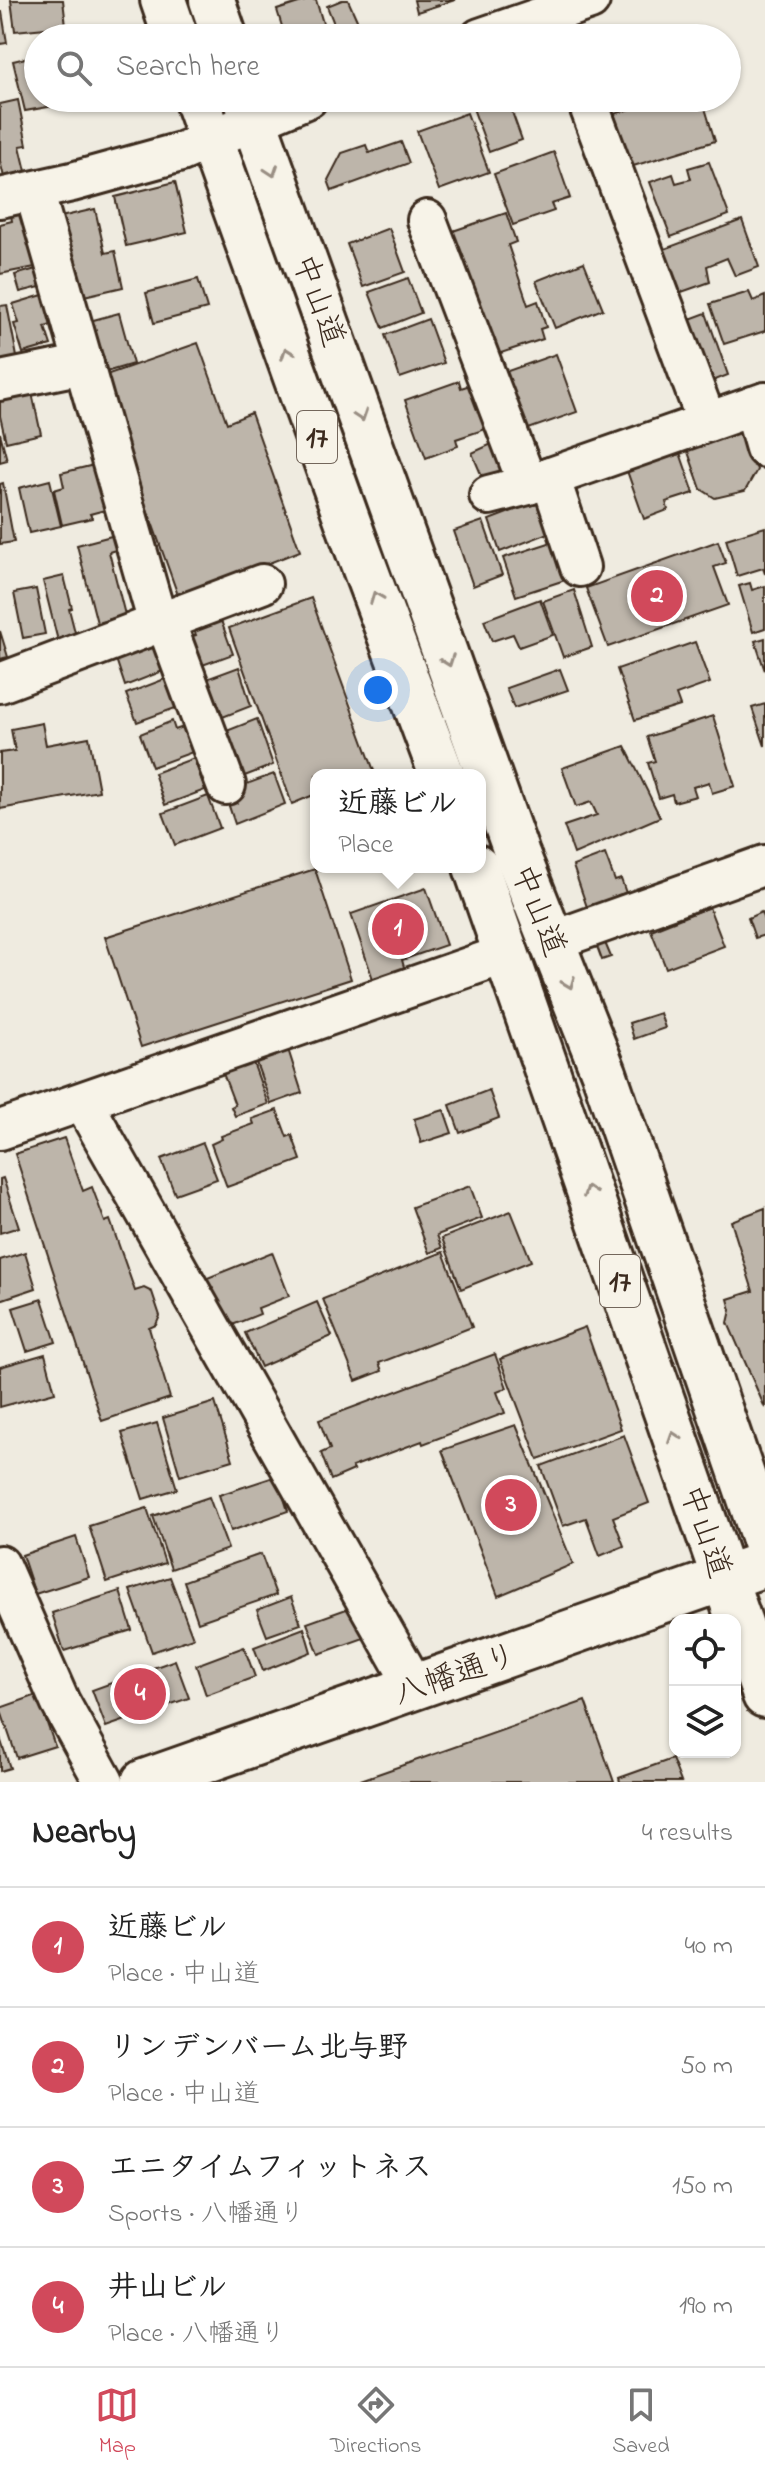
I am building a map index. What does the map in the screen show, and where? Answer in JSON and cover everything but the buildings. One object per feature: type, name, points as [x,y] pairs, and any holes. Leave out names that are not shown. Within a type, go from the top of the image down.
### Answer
[{"type":"main road","points":[[163,0],[171,24]]},
{"type":"main road","points":[[212,0],[220,24]]},
{"type":"main road","name":"中山道","points":[[201,112],[440,769]]},
{"type":"main road","name":"中山道","points":[[251,112],[517,854],[604,1073],[765,1542]]},
{"type":"main road","name":"中山道","points":[[478,873],[765,1695]]},
{"type":"main road","name":"八幡通り","points":[[144,1782],[765,1564]]},
{"type":"street","points":[[531,24],[556,17],[590,0]]},
{"type":"street","points":[[226,785],[162,622],[84,364],[17,195],[181,152],[210,139],[246,112]]},
{"type":"street","points":[[591,112],[707,422]]},
{"type":"street","points":[[427,220],[539,481],[580,567]]},
{"type":"street","points":[[0,381],[84,364]]},
{"type":"street","points":[[489,495],[539,481],[759,404],[765,448]]},
{"type":"street","points":[[0,683],[262,584]]},
{"type":"street","points":[[552,941],[765,865]]},
{"type":"street","points":[[0,1130],[506,954]]},
{"type":"street","points":[[83,1102],[415,1687]]},
{"type":"street","points":[[0,1565],[60,1702],[104,1782]]},
{"type":"place","name":"リンデンバーム北与野","points":[[657,596]]},
{"type":"place","name":"近藤ビル","points":[[398,929]]},
{"type":"place","name":"エニタイムフィットネス","points":[[511,1505]]},
{"type":"place","name":"井山ビル","points":[[140,1694]]}]
